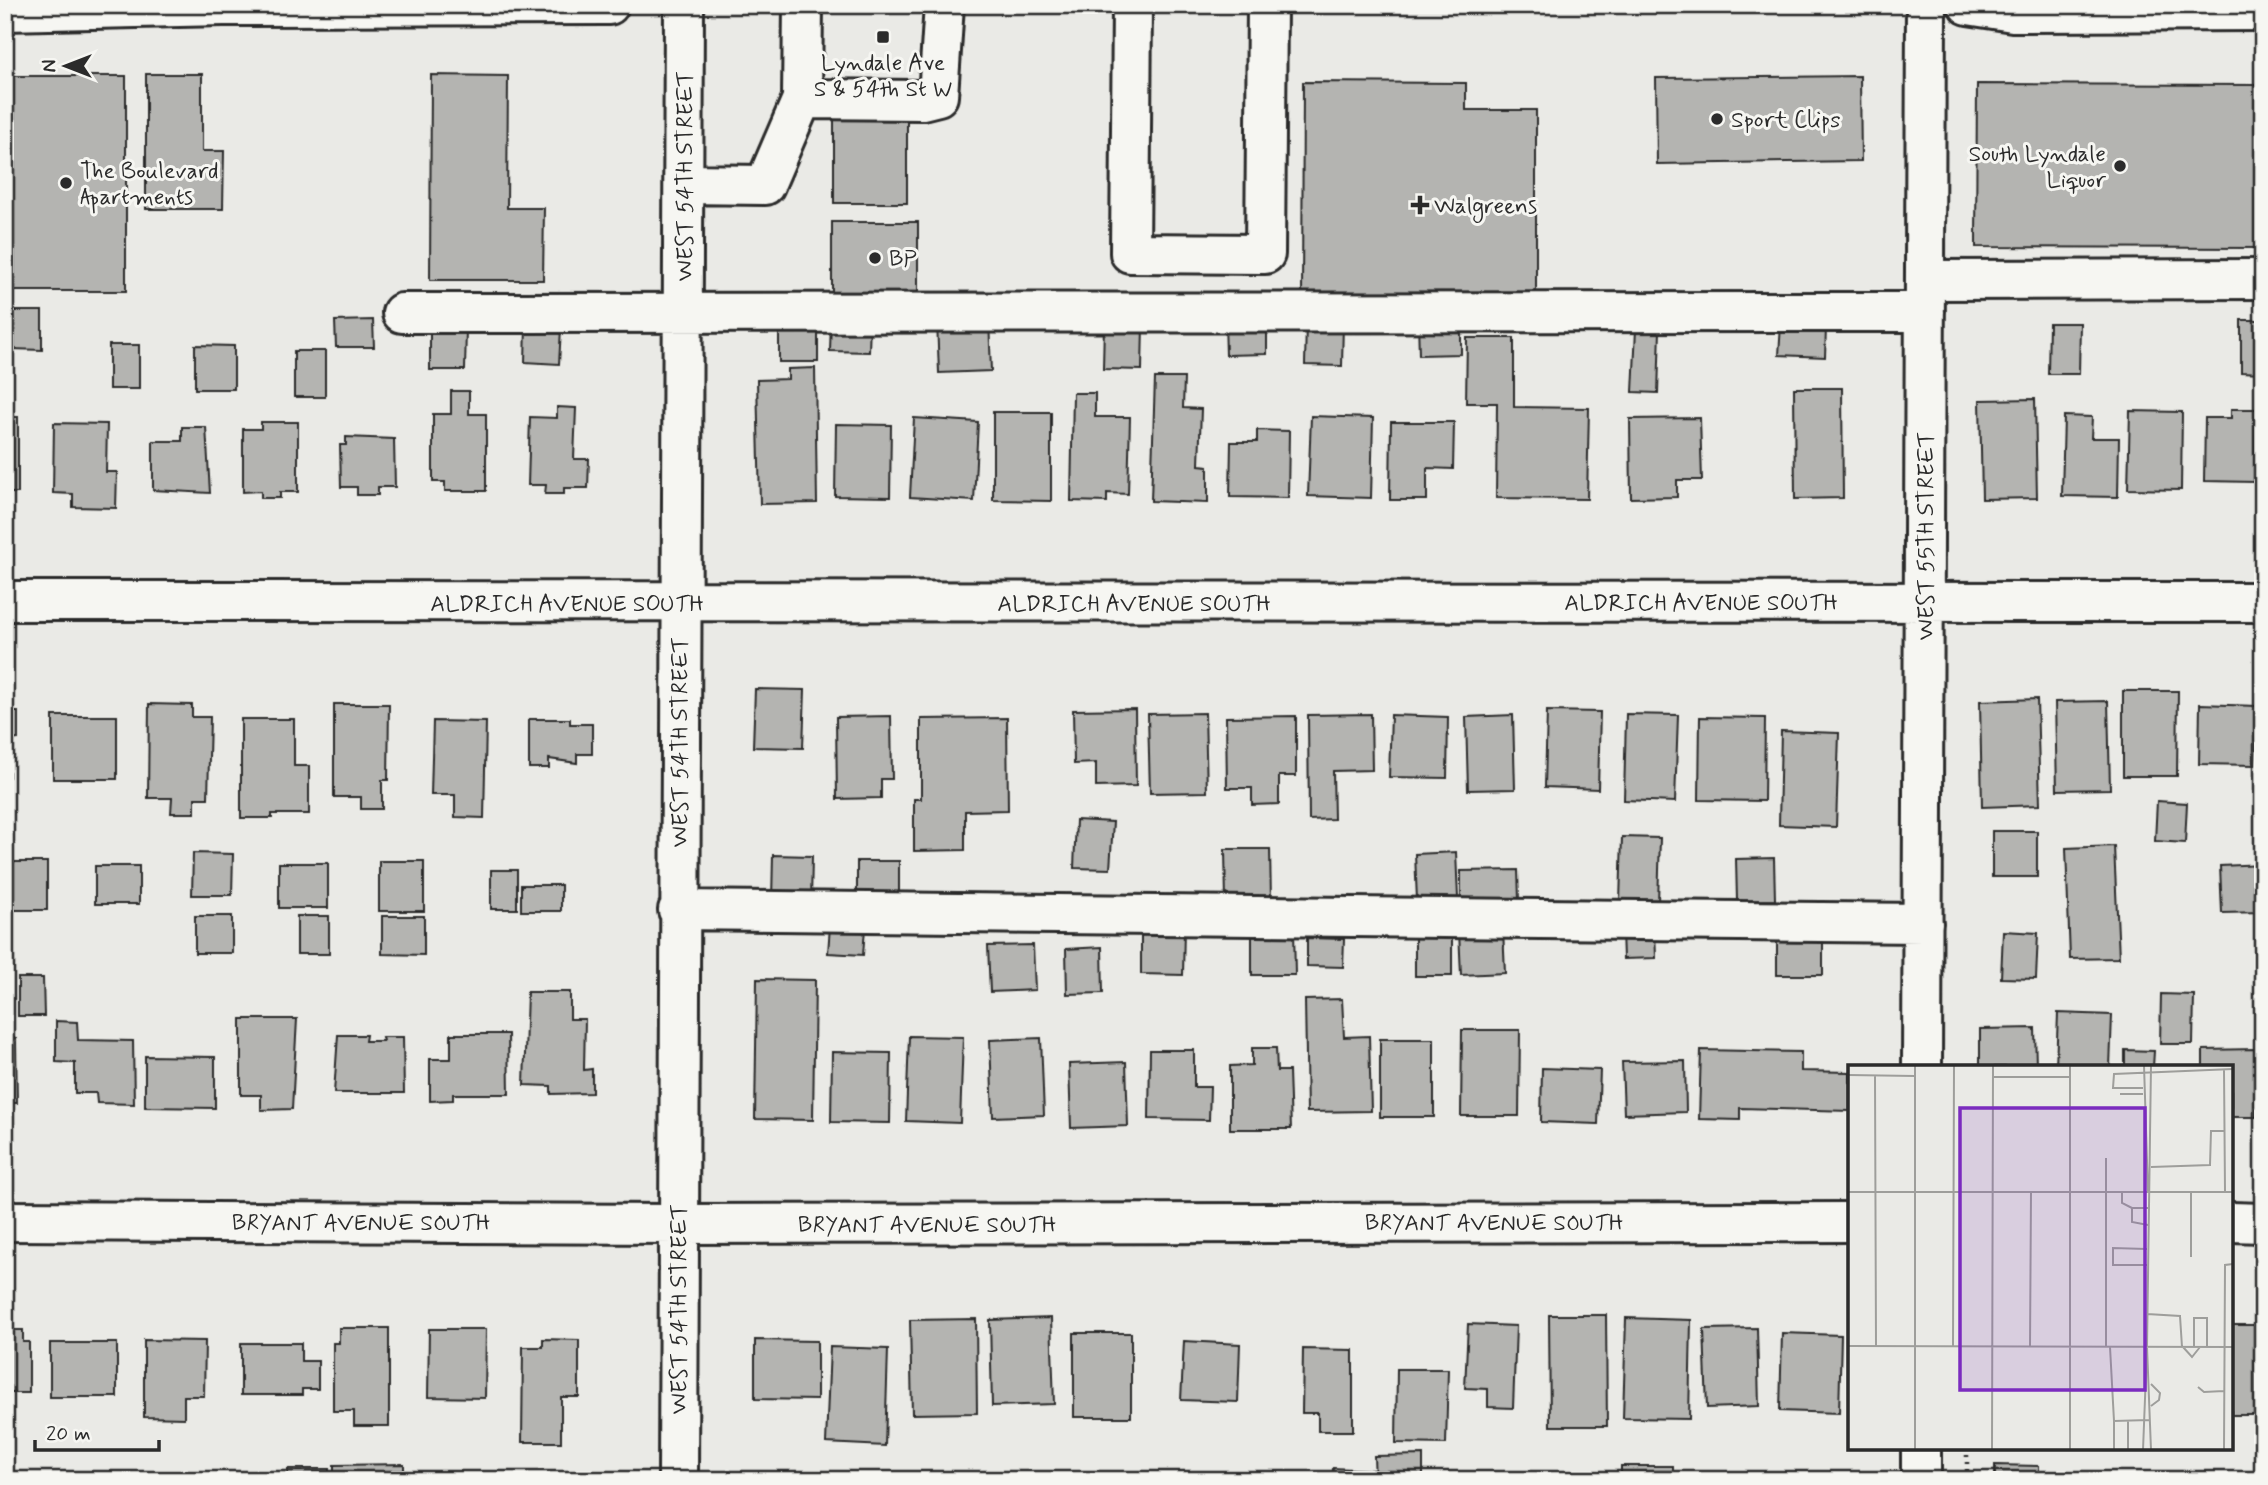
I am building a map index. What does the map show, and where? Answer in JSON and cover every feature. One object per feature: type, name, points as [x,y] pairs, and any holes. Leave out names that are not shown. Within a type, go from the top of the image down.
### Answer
[{"type":"street","points":[[5,11],[223,6],[609,5]]},
{"type":"street","name":"WEST 54TH STREET","points":[[678,1480],[678,910],[684,5]]},
{"type":"street","points":[[684,184],[765,185],[802,99],[803,5]]},
{"type":"street","points":[[802,99],[922,100],[938,96],[944,5]]},
{"type":"street","points":[[1132,5],[1130,253],[1238,254],[1265,254],[1267,5]]},
{"type":"street","name":"WEST 55TH STREET","points":[[1922,1065],[1926,601],[1926,5]]},
{"type":"street","points":[[1968,5],[2013,12],[2263,11]]},
{"type":"street","points":[[402,313],[682,312],[1926,296],[2263,279]]},
{"type":"street","name":"ALDRICH AVENUE SOUTH","points":[[5,601],[2263,602]]},
{"type":"street","points":[[678,910],[1923,923]]},
{"type":"street","name":"BRYANT AVENUE SOUTH","points":[[5,1221],[678,1224],[1848,1222]]},
{"type":"street","points":[[2233,1222],[2263,1223]]},
{"type":"street","points":[[1921,1450],[1921,1480]]},
{"type":"path","points":[[1966,1450],[1966,1480]]},
{"type":"building","points":[[146,74],[202,74],[202,151],[224,151],[223,209],[146,209]]},
{"type":"building","points":[[431,75],[508,76],[507,208],[544,208],[543,280],[430,280]]},
{"type":"building","name":"The Boulevard Apartments","points":[[5,76],[126,76],[126,291],[5,291]]},
{"type":"building","points":[[1860,76],[1861,161],[1657,164],[1656,78]]},
{"type":"building","name":"Walgreens","points":[[1303,82],[1466,83],[1466,110],[1536,110],[1536,301],[1302,301]]},
{"type":"building","name":"South Lyndale Liquor","points":[[1977,84],[2263,85],[2263,248],[1976,247]]},
{"type":"building","name":"BP","points":[[907,106],[907,203],[834,203],[834,107]]},
{"type":"building","name":"BP","points":[[832,222],[918,222],[918,293],[832,293]]},
{"type":"building","points":[[12,311],[42,311],[42,350],[12,349]]},
{"type":"building","points":[[989,319],[991,371],[939,373],[937,321]]},
{"type":"building","points":[[373,320],[374,347],[336,347],[335,321]]},
{"type":"building","points":[[1461,320],[1461,354],[1419,355],[1418,321]]},
{"type":"building","points":[[2241,320],[2263,320],[2263,373],[2241,372]]},
{"type":"building","points":[[831,321],[870,322],[869,352],[830,351]]},
{"type":"building","points":[[1267,321],[1267,354],[1226,355],[1225,322]]},
{"type":"building","points":[[1306,322],[1343,322],[1342,366],[1305,365]]},
{"type":"building","points":[[1104,323],[1143,324],[1142,370],[1103,369]]},
{"type":"building","points":[[2049,323],[2080,323],[2079,374],[2048,374]]},
{"type":"building","points":[[779,325],[818,325],[818,362],[779,362]]},
{"type":"building","points":[[1781,325],[1826,327],[1825,357],[1779,355]]},
{"type":"building","points":[[526,326],[561,328],[559,364],[525,362]]},
{"type":"building","points":[[430,327],[466,328],[465,370],[430,370]]},
{"type":"building","points":[[1636,329],[1660,330],[1658,393],[1633,392]]},
{"type":"building","points":[[1467,338],[1514,338],[1514,407],[1589,408],[1587,499],[1496,498],[1497,403],[1466,403]]},
{"type":"building","points":[[109,345],[139,345],[139,389],[109,389]]},
{"type":"building","points":[[195,345],[234,346],[234,389],[195,389]]},
{"type":"building","points":[[294,351],[325,351],[325,397],[294,397]]},
{"type":"building","points":[[815,368],[817,503],[760,504],[757,380],[788,379],[788,369]]},
{"type":"building","points":[[1155,378],[1184,378],[1183,408],[1201,409],[1199,465],[1208,466],[1208,503],[1151,501]]},
{"type":"building","points":[[1794,388],[1842,388],[1843,498],[1795,499]]},
{"type":"building","points":[[451,391],[469,391],[469,414],[486,414],[486,491],[445,491],[445,482],[433,482],[433,414],[451,414]]},
{"type":"building","points":[[1073,393],[1095,393],[1095,417],[1130,417],[1128,494],[1107,493],[1107,502],[1071,501]]},
{"type":"building","points":[[2035,399],[2037,498],[1982,499],[1980,400]]},
{"type":"building","points":[[557,407],[576,408],[574,459],[589,459],[588,488],[564,488],[564,494],[545,494],[546,485],[528,485],[530,417],[557,418]]},
{"type":"building","points":[[2231,409],[2256,409],[2255,482],[2204,481],[2205,418],[2231,418]]},
{"type":"building","points":[[2130,411],[2182,412],[2181,490],[2128,489]]},
{"type":"building","points":[[993,412],[1051,412],[1051,501],[993,500]]},
{"type":"building","points":[[1311,416],[1373,418],[1371,498],[1308,496]]},
{"type":"building","points":[[2064,416],[2092,417],[2091,438],[2119,438],[2118,497],[2062,496]]},
{"type":"building","points":[[5,417],[18,417],[18,493],[6,493],[6,499]]},
{"type":"building","points":[[914,418],[978,422],[974,501],[910,497]]},
{"type":"building","points":[[1700,418],[1702,480],[1677,480],[1677,497],[1631,498],[1630,419]]},
{"type":"building","points":[[261,422],[298,422],[298,492],[280,492],[280,498],[261,498],[261,491],[243,492],[243,429],[261,429]]},
{"type":"building","points":[[1391,422],[1454,422],[1453,469],[1427,468],[1427,500],[1390,500]]},
{"type":"building","points":[[54,423],[107,424],[106,472],[117,472],[116,508],[73,507],[73,494],[53,493]]},
{"type":"building","points":[[836,424],[891,425],[890,497],[835,496]]},
{"type":"building","points":[[182,427],[206,427],[210,493],[153,490],[153,441],[182,441]]},
{"type":"building","points":[[1257,430],[1289,431],[1288,498],[1230,497],[1231,442],[1257,442]]},
{"type":"building","points":[[346,437],[394,439],[395,487],[378,487],[378,495],[357,495],[357,487],[341,487],[340,445],[346,445]]},
{"type":"building","points":[[755,689],[805,690],[803,748],[753,747]]},
{"type":"building","points":[[2123,691],[2178,691],[2177,776],[2123,776]]},
{"type":"building","points":[[2037,699],[2040,805],[1982,807],[1980,701]]},
{"type":"building","points":[[2108,701],[2110,789],[2057,790],[2055,702]]},
{"type":"building","points":[[149,704],[192,705],[192,717],[210,717],[208,798],[195,798],[195,813],[171,813],[172,798],[148,798]]},
{"type":"building","points":[[334,704],[389,704],[388,780],[382,780],[382,809],[361,809],[361,797],[334,797]]},
{"type":"building","points":[[2200,704],[2257,706],[2255,765],[2199,764]]},
{"type":"building","points":[[1135,709],[1136,786],[1096,787],[1096,763],[1074,764],[1073,710]]},
{"type":"building","points":[[1547,711],[1600,712],[1598,789],[1545,787]]},
{"type":"building","points":[[5,712],[18,712],[18,739],[9,740],[9,777],[5,777]]},
{"type":"building","points":[[1205,713],[1207,792],[1150,793],[1148,714]]},
{"type":"building","points":[[1371,714],[1372,770],[1333,771],[1334,819],[1309,820],[1308,715]]},
{"type":"building","points":[[1626,714],[1678,715],[1675,802],[1624,800]]},
{"type":"building","points":[[1391,715],[1448,717],[1447,778],[1389,777]]},
{"type":"building","points":[[1513,715],[1515,789],[1468,790],[1466,717]]},
{"type":"building","points":[[53,716],[117,716],[117,779],[53,779]]},
{"type":"building","points":[[891,716],[892,779],[881,779],[881,798],[837,799],[836,717]]},
{"type":"building","points":[[1296,716],[1296,776],[1279,776],[1279,804],[1252,805],[1252,788],[1227,788],[1226,717]]},
{"type":"building","points":[[1700,717],[1765,718],[1764,801],[1699,800]]},
{"type":"building","points":[[1007,718],[1008,810],[965,811],[965,850],[914,851],[914,799],[921,799],[921,719]]},
{"type":"building","points":[[241,719],[294,719],[294,766],[309,766],[309,814],[272,814],[272,818],[241,818]]},
{"type":"building","points":[[529,719],[570,719],[570,724],[592,724],[592,754],[577,754],[577,763],[549,759],[549,768],[529,768]]},
{"type":"building","points":[[433,721],[486,722],[484,818],[455,817],[455,795],[431,795]]},
{"type":"building","points":[[1781,731],[1839,733],[1836,827],[1779,825]]},
{"type":"building","points":[[2157,801],[2187,803],[2185,843],[2155,841]]},
{"type":"building","points":[[1076,820],[1113,822],[1110,869],[1074,868]]},
{"type":"building","points":[[1992,831],[2037,831],[2037,877],[1992,877]]},
{"type":"building","points":[[1622,837],[1660,838],[1658,903],[1620,902]]},
{"type":"building","points":[[2114,846],[2119,958],[2070,959],[2066,848]]},
{"type":"building","points":[[1225,849],[1270,849],[1271,901],[1226,902]]},
{"type":"building","points":[[1456,852],[1458,898],[1417,900],[1415,854]]},
{"type":"building","points":[[193,853],[233,854],[232,895],[192,895]]},
{"type":"building","points":[[773,855],[812,856],[811,902],[772,901]]},
{"type":"building","points":[[1774,858],[1775,900],[1737,901],[1736,859]]},
{"type":"building","points":[[379,861],[424,861],[424,911],[379,911]]},
{"type":"building","points":[[857,861],[899,861],[899,901],[857,902]]},
{"type":"building","points":[[5,862],[47,862],[47,910],[5,910]]},
{"type":"building","points":[[279,863],[328,863],[328,908],[279,908]]},
{"type":"building","points":[[2263,864],[2263,912],[2222,913],[2220,866]]},
{"type":"building","points":[[95,866],[139,866],[139,904],[95,904]]},
{"type":"building","points":[[491,870],[517,870],[517,909],[491,909]]},
{"type":"building","points":[[1518,870],[1519,900],[1461,902],[1461,871]]},
{"type":"building","points":[[521,885],[561,885],[561,911],[521,911]]},
{"type":"building","points":[[195,916],[232,916],[232,953],[195,953]]},
{"type":"building","points":[[297,916],[329,916],[329,954],[297,954]]},
{"type":"building","points":[[382,916],[424,916],[424,955],[382,954]]},
{"type":"building","points":[[830,926],[865,928],[863,955],[828,953]]},
{"type":"building","points":[[1141,928],[1184,928],[1183,975],[1141,974]]},
{"type":"building","points":[[1415,928],[1452,928],[1452,976],[1415,976]]},
{"type":"building","points":[[1294,929],[1295,975],[1252,975],[1252,930]]},
{"type":"building","points":[[1503,929],[1505,973],[1461,975],[1459,931]]},
{"type":"building","points":[[1655,929],[1656,958],[1623,959],[1622,930]]},
{"type":"building","points":[[2003,931],[2038,933],[2036,979],[2001,978]]},
{"type":"building","points":[[1777,937],[1823,937],[1823,975],[1777,975]]},
{"type":"building","points":[[1307,938],[1344,939],[1343,967],[1307,966]]},
{"type":"building","points":[[1033,945],[1035,990],[990,992],[988,946]]},
{"type":"building","points":[[1102,947],[1103,993],[1067,994],[1066,949]]},
{"type":"building","points":[[18,978],[43,978],[44,1016],[18,1016]]},
{"type":"building","points":[[757,979],[815,980],[813,1120],[755,1119]]},
{"type":"building","points":[[527,992],[570,992],[570,1019],[585,1019],[584,1070],[592,1069],[592,1093],[551,1094],[551,1086],[524,1085]]},
{"type":"building","points":[[2161,994],[2194,995],[2193,1044],[2160,1044]]},
{"type":"building","points":[[1342,999],[1344,1037],[1369,1036],[1371,1111],[1307,1112],[1305,1000]]},
{"type":"building","points":[[2058,1013],[2112,1015],[2110,1065],[2056,1065]]},
{"type":"building","points":[[241,1019],[297,1019],[292,1109],[261,1110],[261,1095],[241,1095]]},
{"type":"building","points":[[56,1021],[77,1022],[78,1040],[133,1041],[134,1104],[97,1103],[96,1093],[75,1093],[75,1063],[56,1062]]},
{"type":"building","points":[[2035,1028],[2036,1065],[1980,1065],[1980,1029]]},
{"type":"building","points":[[1462,1030],[1520,1030],[1519,1116],[1461,1116]]},
{"type":"building","points":[[451,1034],[508,1034],[509,1094],[453,1094],[453,1100],[430,1101],[430,1059],[451,1059]]},
{"type":"building","points":[[338,1035],[366,1035],[365,1041],[383,1041],[382,1037],[403,1037],[404,1093],[334,1093]]},
{"type":"building","points":[[909,1036],[963,1037],[960,1123],[906,1121]]},
{"type":"building","points":[[5,1038],[16,1038],[17,1103],[5,1103]]},
{"type":"building","points":[[1041,1038],[1044,1115],[993,1117],[990,1040]]},
{"type":"building","points":[[1380,1039],[1434,1039],[1434,1117],[1380,1117]]},
{"type":"building","points":[[1252,1048],[1276,1048],[1277,1071],[1289,1071],[1291,1129],[1230,1129],[1230,1066],[1252,1065]]},
{"type":"building","points":[[2256,1049],[2256,1117],[2233,1117],[2233,1065],[2203,1065],[2203,1050]]},
{"type":"building","points":[[1150,1050],[1194,1050],[1194,1087],[1210,1087],[1209,1120],[1149,1119]]},
{"type":"building","points":[[1701,1050],[1801,1052],[1801,1071],[1848,1072],[1848,1111],[1740,1108],[1740,1120],[1699,1119]]},
{"type":"building","points":[[2125,1050],[2154,1051],[2153,1065],[2125,1065]]},
{"type":"building","points":[[832,1052],[891,1053],[890,1123],[831,1122]]},
{"type":"building","points":[[145,1056],[215,1057],[215,1108],[145,1107]]},
{"type":"building","points":[[1685,1061],[1686,1112],[1624,1114],[1622,1062]]},
{"type":"building","points":[[1126,1062],[1128,1126],[1071,1128],[1069,1064]]},
{"type":"building","points":[[1542,1068],[1600,1070],[1598,1124],[1541,1122]]},
{"type":"building","points":[[1549,1315],[1606,1315],[1607,1426],[1550,1426]]},
{"type":"building","points":[[1051,1318],[1054,1404],[992,1406],[990,1320]]},
{"type":"building","points":[[1626,1318],[1691,1320],[1689,1419],[1623,1418]]},
{"type":"building","points":[[976,1319],[977,1413],[912,1414],[910,1320]]},
{"type":"building","points":[[1468,1324],[1516,1326],[1513,1408],[1488,1407],[1488,1389],[1465,1388]]},
{"type":"building","points":[[2233,1325],[2258,1325],[2257,1415],[2233,1415]]},
{"type":"building","points":[[339,1328],[389,1328],[389,1426],[354,1426],[354,1411],[333,1411],[333,1343],[339,1343]]},
{"type":"building","points":[[1757,1328],[1759,1406],[1707,1408],[1704,1329]]},
{"type":"building","points":[[429,1329],[486,1329],[485,1398],[428,1397]]},
{"type":"building","points":[[5,1330],[23,1330],[23,1342],[29,1342],[29,1393],[5,1393]]},
{"type":"building","points":[[1074,1333],[1131,1333],[1131,1417],[1074,1417]]},
{"type":"building","points":[[1782,1333],[1841,1335],[1839,1413],[1780,1411]]},
{"type":"building","points":[[543,1339],[579,1340],[579,1397],[561,1397],[561,1442],[522,1442],[523,1347],[543,1347]]},
{"type":"building","points":[[144,1340],[205,1341],[204,1396],[184,1396],[184,1418],[144,1417]]},
{"type":"building","points":[[755,1340],[817,1341],[817,1400],[755,1399]]},
{"type":"building","points":[[1184,1341],[1240,1344],[1238,1402],[1181,1400]]},
{"type":"building","points":[[50,1343],[117,1343],[117,1397],[50,1397]]},
{"type":"building","points":[[241,1343],[301,1343],[301,1361],[318,1361],[318,1389],[302,1389],[302,1395],[241,1395]]},
{"type":"building","points":[[830,1347],[888,1349],[885,1446],[826,1443]]},
{"type":"building","points":[[1303,1349],[1353,1350],[1353,1431],[1318,1431],[1318,1413],[1302,1413]]},
{"type":"building","points":[[1397,1369],[1448,1369],[1446,1444],[1396,1443]]},
{"type":"building","points":[[5,1416],[9,1416],[9,1466],[5,1466]]},
{"type":"building","points":[[1423,1455],[1423,1480],[1375,1480],[1374,1456]]},
{"type":"building","points":[[404,1464],[404,1480],[334,1480],[334,1465]]},
{"type":"building","points":[[1995,1465],[2039,1466],[2039,1480],[1995,1480]]},
{"type":"building","points":[[1621,1466],[1673,1466],[1673,1480],[1621,1480]]},
{"type":"building","points":[[1333,1468],[1373,1470],[1372,1480],[1332,1480]]},
{"type":"building","points":[[288,1469],[329,1469],[329,1480],[288,1480]]},
{"type":"building","points":[[1572,1473],[1616,1475],[1616,1480],[1571,1480]]},
{"type":"building","points":[[1016,1475],[1060,1476],[1059,1480],[1016,1480]]},
{"type":"building","points":[[906,1476],[949,1477],[949,1480],[906,1480]]},
{"type":"place","name":"Lyndale Ave S & 54th St W","points":[[883,37]]},
{"type":"place","name":"Sport Clips","points":[[1717,119]]},
{"type":"place","name":"South Lyndale Liquor","points":[[2120,166]]},
{"type":"place","name":"The Boulevard Apartments","points":[[66,183]]},
{"type":"place","name":"Walgreens","points":[[1420,205]]},
{"type":"place","name":"BP","points":[[875,258]]}]
